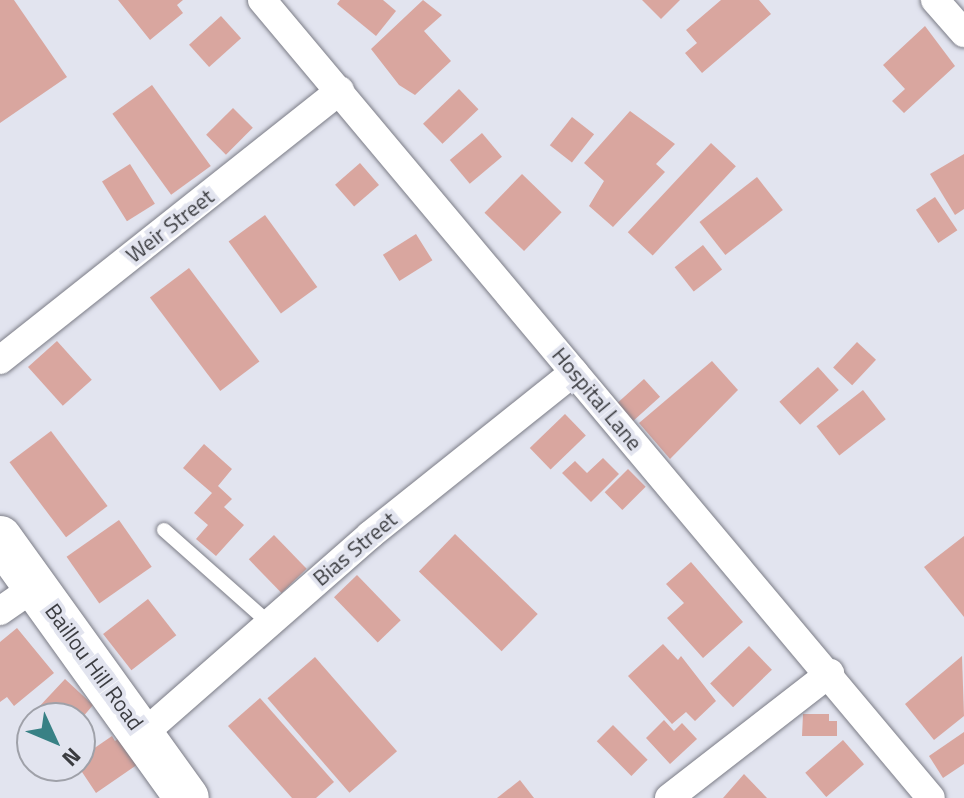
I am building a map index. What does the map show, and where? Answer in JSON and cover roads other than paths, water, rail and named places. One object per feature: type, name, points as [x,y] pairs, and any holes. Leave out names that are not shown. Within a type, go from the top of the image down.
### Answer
[{"type":"main road","name":"Baillou Hill Road","points":[[0,538],[187,798]]},
{"type":"street","name":"Hospital Lane","points":[[262,0],[830,673],[931,798]]},
{"type":"street","points":[[935,0],[964,33]]},
{"type":"street","name":"Weir Street","points":[[0,360],[340,91]]},
{"type":"street","name":"Bias Street","points":[[143,734],[269,623],[574,372]]},
{"type":"street","points":[[0,611],[36,586]]},
{"type":"street","points":[[669,798],[830,673]]},
{"type":"lane","points":[[164,530],[269,623]]}]
